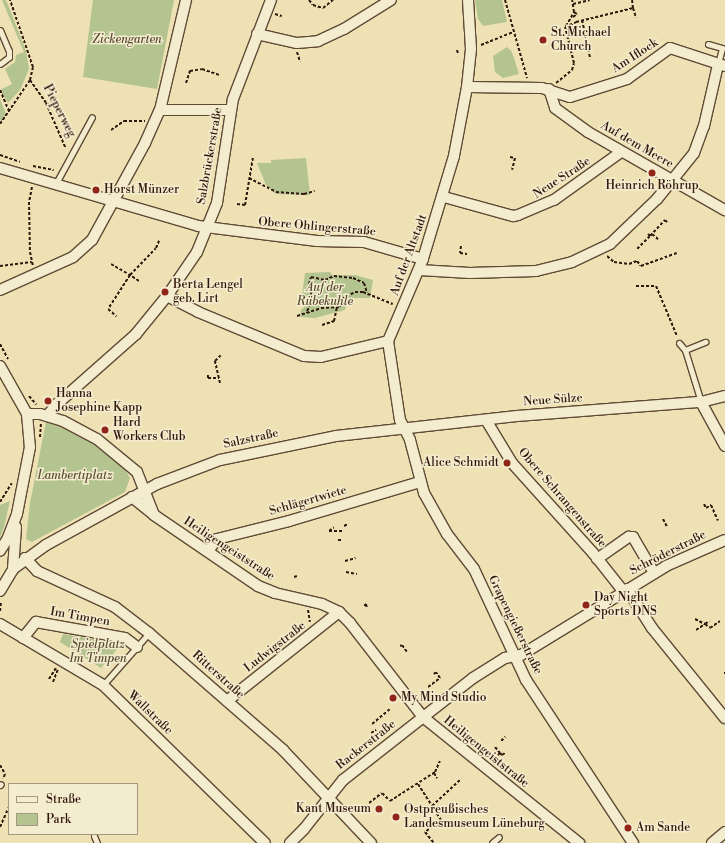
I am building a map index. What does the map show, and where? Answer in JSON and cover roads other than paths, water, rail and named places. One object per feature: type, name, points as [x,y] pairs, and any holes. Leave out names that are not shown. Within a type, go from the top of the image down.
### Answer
[{"type":"street","points":[[0,290],[84,249],[92,240],[145,143],[160,110],[186,0]]},
{"type":"street","name":"Salzbrückerstraße","points":[[47,421],[57,404],[136,334],[167,296],[197,252],[217,202],[230,110],[257,34],[271,0]]},
{"type":"street","points":[[257,34],[297,43],[318,41],[366,17],[391,0]]},
{"type":"street","name":"Auf der Altstadt","points":[[388,341],[419,270],[444,197],[468,87],[471,49],[468,0]]},
{"type":"street","name":"Am Iflock","points":[[546,89],[570,97],[616,84],[631,77],[670,48],[721,66]]},
{"type":"street","points":[[419,270],[470,273],[536,271],[572,262],[602,249],[629,228],[673,182],[694,153],[701,136],[721,66]]},
{"type":"street","points":[[468,87],[546,89]]},
{"type":"street","name":"Auf dem Meere","points":[[546,89],[555,108],[620,152],[725,210]]},
{"type":"street","points":[[160,110],[230,110]]},
{"type":"street","name":"Neue Straße","points":[[444,197],[513,216],[518,215],[554,200],[620,152]]},
{"type":"street","name":"Obere Ohlingerstraße","points":[[0,168],[55,185],[94,194],[112,202],[207,228],[317,241],[364,242],[423,259]]},
{"type":"street","points":[[167,296],[198,312],[304,356],[321,358],[388,341],[400,420],[405,430]]},
{"type":"street","points":[[0,366],[28,418],[30,447],[17,514],[13,569],[3,579],[0,591]]},
{"type":"street","name":"Neue Sülze","points":[[383,432],[483,420],[701,402],[725,396]]},
{"type":"street","points":[[701,402],[725,446]]},
{"type":"street","points":[[28,418],[81,429],[97,439],[136,472],[145,490],[154,515]]},
{"type":"street","name":"Obere Schrangenstraße","points":[[483,420],[512,463],[625,590],[652,628],[725,718]]},
{"type":"street","name":"Grapengießerstraße","points":[[405,430],[420,482],[447,534],[474,569],[513,656],[526,680],[633,843]]},
{"type":"street","name":"Salzstraße","points":[[13,569],[25,558],[145,490],[220,460],[336,436],[383,432]]},
{"type":"street","name":"Schlägertwiete","points":[[208,551],[217,539],[289,521],[420,482]]},
{"type":"street","name":"Heiligengeiststraße","points":[[132,497],[154,515],[258,586],[339,612],[350,623],[423,717],[579,843]]},
{"type":"street","points":[[0,551],[8,538],[17,514]]},
{"type":"street","points":[[597,559],[629,537],[633,538],[654,573]]},
{"type":"street","name":"Schröderstraße","points":[[513,656],[521,655],[654,573],[691,553],[725,540]]},
{"type":"street","name":"Ritterstraße","points":[[25,558],[37,571],[115,607],[149,633],[282,750],[328,796],[371,843]]},
{"type":"street","name":"Ludwigstraße","points":[[227,701],[339,612]]},
{"type":"street","name":"Im Timpen","points":[[23,638],[36,622],[125,638],[137,647]]},
{"type":"street","name":"Wallstraße","points":[[0,624],[102,685],[264,843]]},
{"type":"street","name":"Rackerstraße","points":[[290,843],[312,819],[328,796],[343,780],[473,678],[505,658],[513,656]]},
{"type":"street","points":[[712,843],[725,832]]},
{"type":"lane","points":[[0,30],[9,51],[9,57],[0,64]]},
{"type":"lane","points":[[708,44],[722,48],[721,66]]},
{"type":"lane","name":"Pieperweg","points":[[55,185],[69,156],[92,117]]},
{"type":"lane","points":[[679,342],[685,350],[701,402]]},
{"type":"lane","points":[[685,350],[705,342]]},
{"type":"lane","points":[[102,685],[149,633]]},
{"type":"lane","points":[[94,836],[96,843]]},
{"type":"lane","points":[[492,843],[500,837]]},
{"type":"place","name":"St. Michael Church","points":[[543,40]]},
{"type":"place","name":"Heinrich Röhrup","points":[[652,173]]},
{"type":"place","name":"Horst Münzer","points":[[96,190]]},
{"type":"place","name":"Berta Lengel geb. Lirt","points":[[165,292]]},
{"type":"place","name":"Hanna Josephine Kapp","points":[[48,401]]},
{"type":"place","name":"Hard Workers Club","points":[[105,430]]},
{"type":"place","name":"Alice Schmidt","points":[[507,463]]},
{"type":"place","name":"Day Night Sports DNS","points":[[586,605]]},
{"type":"place","name":"My Mind Studio","points":[[393,698]]},
{"type":"place","name":"Kant Museum","points":[[379,809]]},
{"type":"place","name":"Ostpreußisches Landesmuseum Lüneburg","points":[[396,817]]},
{"type":"place","name":"Am Sande","points":[[628,828]]},
{"type":"park label","name":"Zickengarten","points":[[127,40]]},
{"type":"park label","name":"Auf der Rübekuhle","points":[[325,295]]},
{"type":"park label","name":"Lambertiplatz","points":[[75,476]]},
{"type":"park label","name":"Spielplatz Im Timpen","points":[[98,652]]}]
